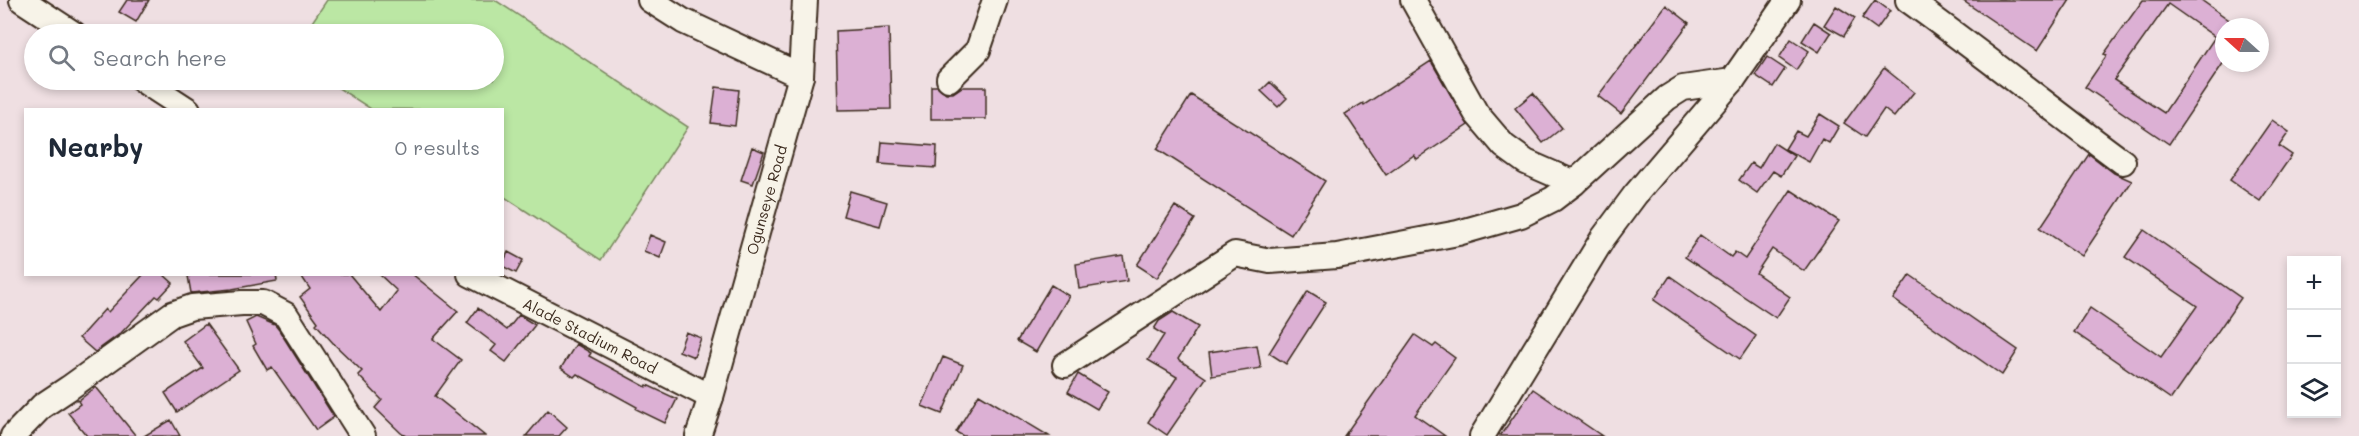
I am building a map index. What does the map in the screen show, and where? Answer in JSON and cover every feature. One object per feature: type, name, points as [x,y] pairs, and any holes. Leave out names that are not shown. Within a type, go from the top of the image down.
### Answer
[{"type":"street","points":[[21,0],[58,24]]},
{"type":"street","points":[[650,0],[683,21],[801,76]]},
{"type":"street","name":"Ogunseye Road","points":[[698,436],[801,76],[805,0]]},
{"type":"street","points":[[949,79],[978,50],[994,0]]},
{"type":"street","points":[[1413,0],[1476,113],[1504,146],[1526,162],[1574,183]]},
{"type":"street","points":[[1482,436],[1604,238],[1635,195],[1732,81],[1788,0]]},
{"type":"street","points":[[1908,0],[1969,43],[2032,95],[2123,162]]},
{"type":"street","points":[[1065,365],[1235,254],[1270,261],[1336,256],[1458,233],[1521,215],[1553,199],[1574,183],[1667,98],[1683,88],[1732,81]]},
{"type":"street","points":[[157,90],[185,108]]},
{"type":"street","name":"Alade Stadium Road","points":[[474,276],[711,397]]},
{"type":"street","points":[[13,436],[42,406],[172,314],[192,307],[263,303],[286,315],[363,436]]},
{"type":"green space","points":[[327,0],[495,0],[688,127],[601,260],[504,197],[504,108],[369,108],[342,90],[504,90],[504,24],[311,24]]},
{"type":"building","points":[[127,0],[149,0],[136,22],[119,12]]},
{"type":"building","points":[[1875,0],[1890,11],[1877,29],[1862,18]]},
{"type":"building","points":[[1962,0],[2070,0],[2037,51]]},
{"type":"building","points":[[2143,0],[2201,0],[2226,18],[2215,18],[2215,37],[2215,72],[2217,72],[2169,144],[2085,87],[2107,55],[2104,54]],"holes":[[[2168,4],[2215,37],[2164,113],[2114,80]]]},
{"type":"building","points":[[1666,5],[1689,23],[1621,114],[1598,96]]},
{"type":"building","points":[[1836,6],[1855,18],[1844,36],[1824,25]]},
{"type":"building","points":[[1814,22],[1831,33],[1819,52],[1802,41]]},
{"type":"building","points":[[889,28],[891,109],[838,110],[836,31]]},
{"type":"building","points":[[1791,39],[1809,51],[1796,70],[1779,58]]},
{"type":"building","points":[[1767,57],[1785,69],[1773,87],[1755,75]]},
{"type":"building","points":[[1431,61],[1468,125],[1417,159],[1414,155],[1386,175],[1345,114],[1363,103],[1364,105]]},
{"type":"building","points":[[1884,68],[1914,92],[1894,117],[1884,109],[1865,137],[1844,123]]},
{"type":"building","points":[[1270,82],[1287,98],[1278,107],[1261,91]]},
{"type":"building","points":[[931,86],[937,86],[946,93],[953,93],[962,87],[986,87],[986,119],[931,119]]},
{"type":"building","points":[[716,87],[739,90],[735,126],[711,123]]},
{"type":"building","points":[[1533,93],[1562,128],[1543,143],[1515,108]]},
{"type":"building","points":[[1191,95],[1325,181],[1291,235],[1157,149]]},
{"type":"building","points":[[1820,114],[1839,126],[1829,143],[1822,139],[1809,162],[1785,149],[1796,131],[1806,136]]},
{"type":"building","points":[[2272,120],[2289,132],[2279,146],[2292,155],[2260,201],[2230,180]]},
{"type":"building","points":[[882,142],[937,146],[936,168],[880,164]]},
{"type":"building","points":[[1774,143],[1794,156],[1781,176],[1773,171],[1757,193],[1739,180],[1751,163],[1759,168]]},
{"type":"building","points":[[752,147],[764,152],[753,184],[741,180]]},
{"type":"building","points":[[2089,154],[2114,173],[2132,181],[2082,256],[2040,228]]},
{"type":"building","points":[[1791,190],[1839,221],[1804,271],[1772,249],[1756,273],[1790,297],[1776,318],[1685,257],[1700,235],[1731,257],[1735,252],[1745,259]]},
{"type":"building","points":[[850,191],[887,202],[880,226],[843,216]]},
{"type":"building","points":[[1175,206],[1195,219],[1157,278],[1137,265]]},
{"type":"building","points":[[2144,230],[2241,298],[2171,399],[2074,332],[2090,308],[2161,357],[2197,306],[2125,257]]},
{"type":"building","points":[[650,235],[666,242],[660,258],[644,251]]},
{"type":"building","points":[[508,252],[523,260],[516,273],[504,267]]},
{"type":"building","points":[[1123,256],[1127,281],[1079,289],[1076,264]]},
{"type":"building","points":[[1910,275],[2018,350],[2002,375],[1893,299]]},
{"type":"building","points":[[142,276],[165,276],[173,283],[159,298],[156,296],[121,333],[95,352],[79,338],[105,309],[108,312]]},
{"type":"building","points":[[188,276],[276,276],[277,281],[191,293]]},
{"type":"building","points":[[301,276],[351,276],[381,312],[397,291],[381,276],[414,276],[458,311],[433,339],[461,360],[435,396],[485,436],[406,436],[402,434],[375,408],[382,400],[358,375],[362,371],[316,324],[318,322],[300,297],[310,289]]},
{"type":"building","points":[[1670,276],[1756,336],[1740,359],[1654,300]]},
{"type":"building","points":[[1051,285],[1069,296],[1036,352],[1017,341]]},
{"type":"building","points":[[1308,291],[1326,302],[1286,364],[1269,353]]},
{"type":"building","points":[[478,308],[507,330],[519,315],[535,325],[506,362],[491,351],[496,345],[467,323]]},
{"type":"building","points":[[1173,312],[1198,327],[1178,359],[1206,378],[1167,435],[1148,422],[1177,377],[1148,360],[1164,335],[1154,329],[1159,321]]},
{"type":"building","points":[[256,317],[275,325],[279,330],[334,417],[316,430],[272,367],[267,370],[253,346],[256,344],[246,322]]},
{"type":"building","points":[[206,324],[239,370],[177,412],[165,393],[203,368],[183,341]]},
{"type":"building","points":[[686,332],[701,338],[694,357],[679,351]]},
{"type":"building","points":[[1415,335],[1433,347],[1436,344],[1455,358],[1415,415],[1445,436],[1344,436]]},
{"type":"building","points":[[576,344],[591,353],[589,356],[646,387],[647,385],[677,399],[665,423],[636,409],[637,407],[577,374],[574,377],[561,368]]},
{"type":"building","points":[[1257,345],[1261,368],[1212,376],[1209,352]]},
{"type":"building","points":[[943,357],[963,365],[942,414],[922,406]]},
{"type":"building","points":[[1078,374],[1108,392],[1097,409],[1068,392]]},
{"type":"building","points":[[96,387],[136,436],[87,436],[68,413],[80,404],[78,401]]},
{"type":"building","points":[[1533,389],[1602,436],[1500,436]]},
{"type":"building","points":[[979,394],[1049,436],[963,436],[956,432]]},
{"type":"building","points":[[548,410],[567,427],[559,436],[526,436]]},
{"type":"building","points":[[171,420],[180,436],[144,436]]}]
